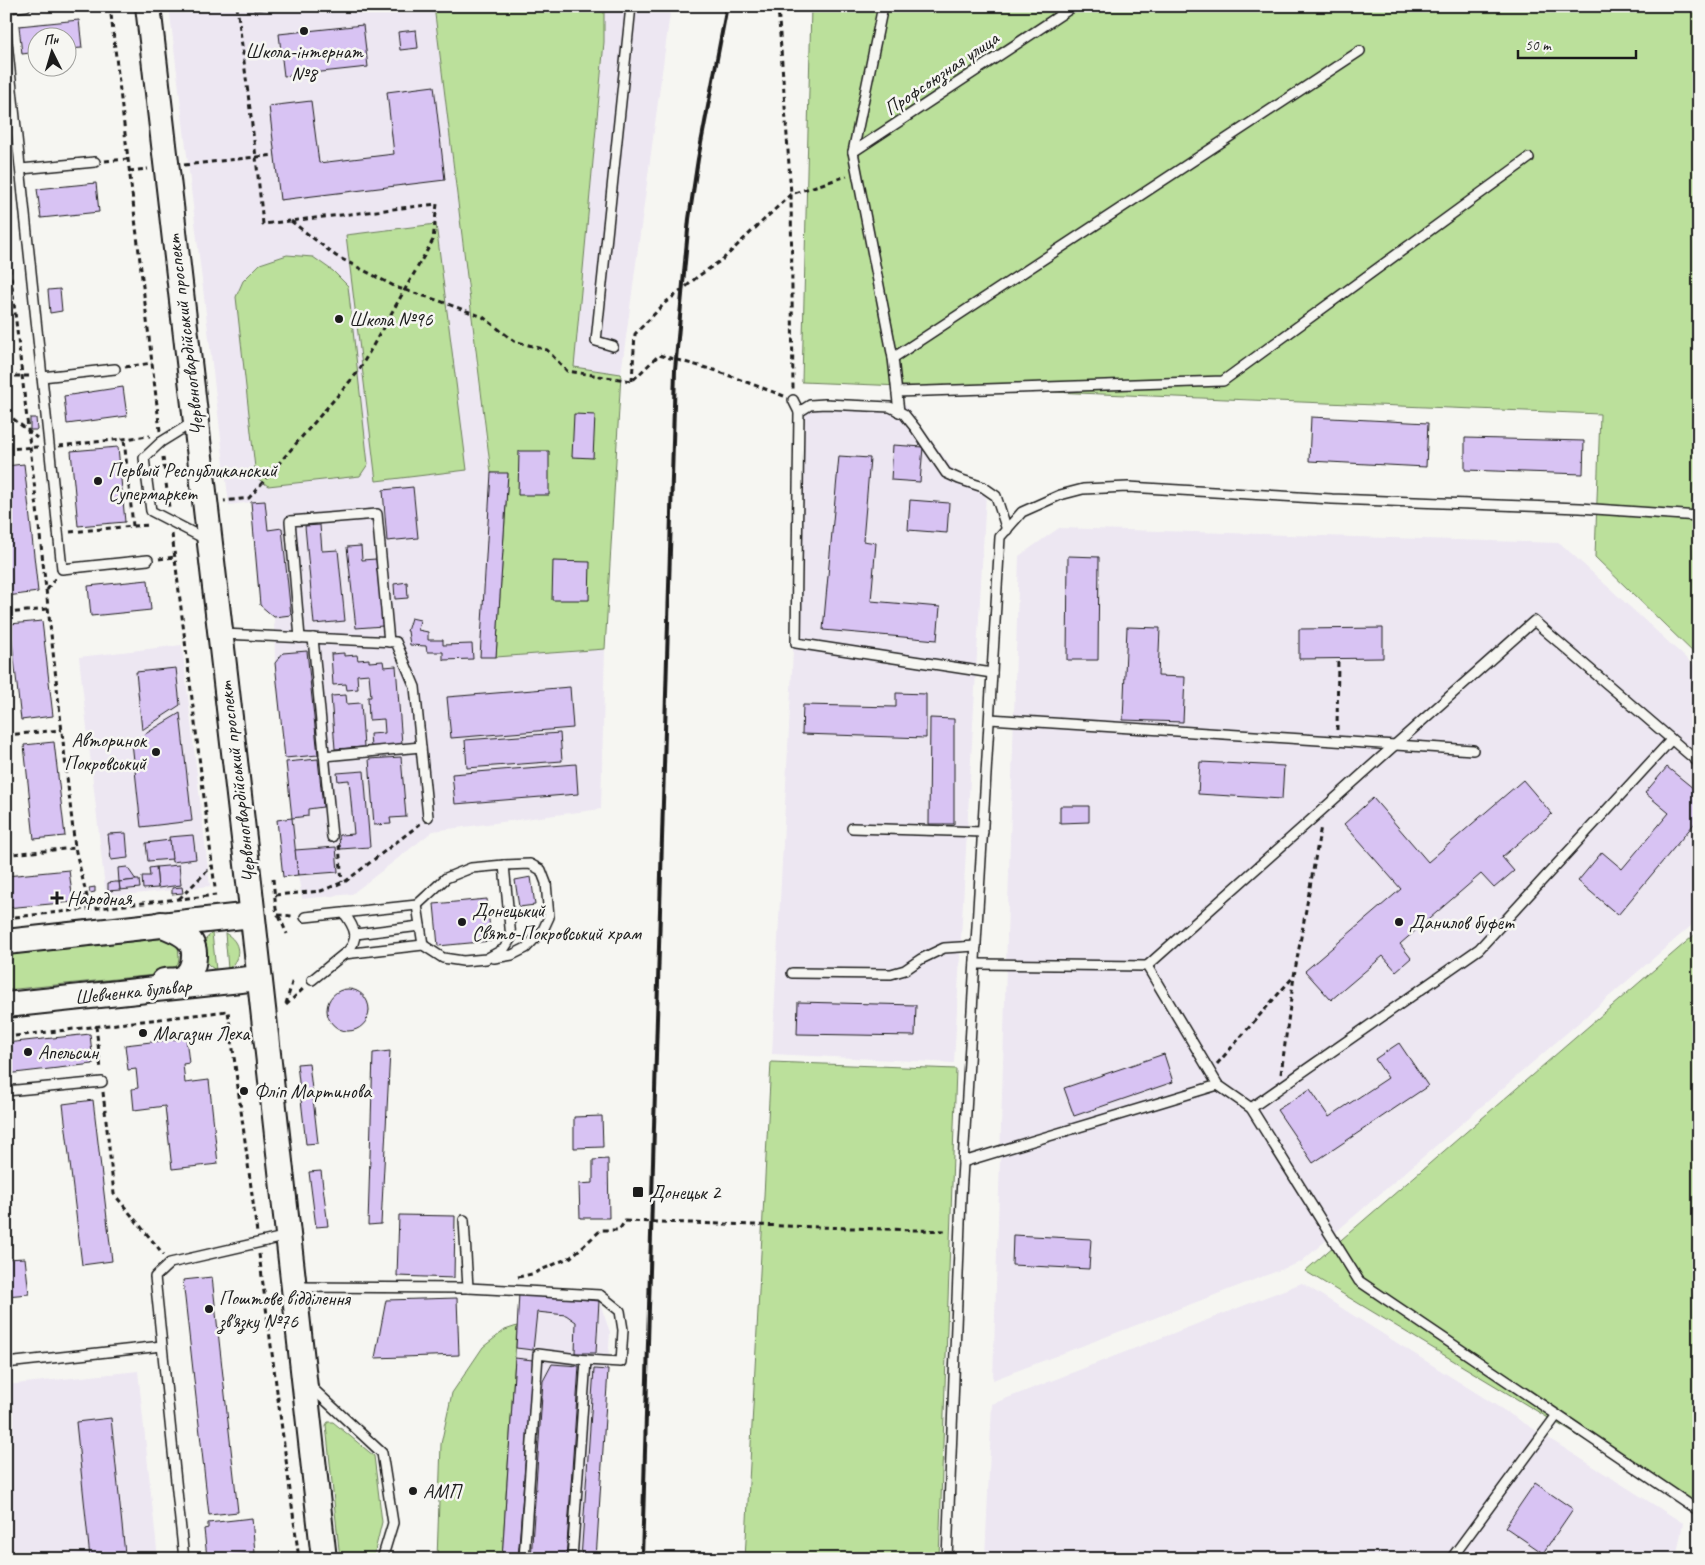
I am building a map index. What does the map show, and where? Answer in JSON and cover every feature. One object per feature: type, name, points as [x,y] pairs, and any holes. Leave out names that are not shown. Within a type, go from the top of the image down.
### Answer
[{"type":"main road","name":"Червоногвардійський проспект","points":[[148,6],[165,167],[260,978],[324,1559]]},
{"type":"main road","points":[[6,942],[252,915]]},
{"type":"main road","points":[[6,1000],[18,997],[182,979],[190,972],[194,960],[193,948],[189,940],[160,924]]},
{"type":"main road","name":"Шевченка бульвар","points":[[6,1005],[260,978]]},
{"type":"lane","points":[[6,8],[26,6]]},
{"type":"lane","points":[[613,346],[596,341],[631,6]]},
{"type":"lane","points":[[883,6],[853,152],[892,358],[899,412]]},
{"type":"lane","name":"Профсоюзная улица","points":[[853,152],[1074,6]]},
{"type":"lane","points":[[6,32],[62,569],[148,560]]},
{"type":"lane","points":[[892,358],[1360,51]]},
{"type":"lane","points":[[897,392],[1223,381],[1529,158]]},
{"type":"lane","points":[[20,169],[95,162]]},
{"type":"lane","points":[[42,377],[115,369]]},
{"type":"lane","points":[[793,400],[799,412],[796,643],[992,673]]},
{"type":"lane","points":[[799,412],[810,405],[826,404],[890,407],[904,414],[946,473],[983,487],[996,496],[1006,530]]},
{"type":"lane","points":[[195,421],[161,438],[144,458],[152,511],[209,541]]},
{"type":"lane","points":[[947,1559],[963,1162],[1000,537],[1022,512],[1060,495],[1083,489],[1128,487],[1332,499],[1580,508],[1699,516]]},
{"type":"lane","points":[[300,638],[290,521],[377,514],[389,642]]},
{"type":"lane","points":[[975,964],[1147,966],[1534,620],[1699,763]]},
{"type":"lane","points":[[220,634],[396,642],[415,686],[428,818]]},
{"type":"lane","points":[[313,638],[332,837]]},
{"type":"lane","points":[[990,718],[1473,750]]},
{"type":"lane","points":[[1251,1108],[1479,949],[1672,740]]},
{"type":"lane","points":[[324,756],[421,748]]},
{"type":"lane","points":[[852,828],[983,832]]},
{"type":"lane","points":[[304,917],[417,905],[446,878],[471,868],[530,864],[541,870],[546,883],[549,916],[543,930],[526,948],[512,954],[463,961],[443,958],[423,945],[344,954]]},
{"type":"lane","points":[[486,959],[504,949],[511,938],[504,865]]},
{"type":"lane","points":[[417,905],[423,945]]},
{"type":"lane","points":[[312,980],[353,946],[356,934],[351,922],[344,913]]},
{"type":"lane","points":[[356,934],[420,926]]},
{"type":"lane","points":[[792,973],[892,974],[905,970],[944,948],[976,946]]},
{"type":"lane","points":[[1147,966],[1218,1086],[1251,1108],[1359,1281],[1699,1511]]},
{"type":"lane","points":[[6,1091],[102,1082]]},
{"type":"lane","points":[[963,1162],[1218,1086]]},
{"type":"lane","points":[[464,1220],[468,1288]]},
{"type":"lane","points":[[184,1559],[155,1277],[170,1262],[288,1236]]},
{"type":"lane","points":[[294,1286],[468,1288],[600,1295],[620,1311],[623,1330],[621,1362],[538,1354],[524,1559]]},
{"type":"lane","points":[[6,1363],[162,1346]]},
{"type":"lane","points":[[572,1559],[586,1360]]},
{"type":"lane","points":[[304,1380],[382,1452],[393,1523],[382,1559]]},
{"type":"lane","points":[[1451,1559],[1557,1415]]},
{"type":"path","points":[[110,6],[215,888]]},
{"type":"path","points":[[223,501],[249,498],[358,372],[433,240],[438,204],[263,224],[238,6]]},
{"type":"path","points":[[778,6],[791,194]]},
{"type":"path","points":[[129,171],[276,156]]},
{"type":"path","points":[[95,162],[127,159]]},
{"type":"path","points":[[632,381],[635,334],[666,302],[697,276],[723,259],[791,194],[857,173]]},
{"type":"path","points":[[6,232],[75,848],[90,909]]},
{"type":"path","points":[[115,369],[152,363]]},
{"type":"path","points":[[6,376],[22,374],[42,377]]},
{"type":"path","points":[[6,413],[49,447]]},
{"type":"path","points":[[6,449],[49,447],[124,439],[161,438]]},
{"type":"path","points":[[58,533],[133,526],[124,439]]},
{"type":"path","points":[[148,560],[175,557]]},
{"type":"path","points":[[6,613],[48,609]]},
{"type":"path","points":[[1337,741],[1338,658]]},
{"type":"path","points":[[6,735],[62,730]]},
{"type":"path","points":[[1279,1089],[1294,976],[1324,808]]},
{"type":"path","points":[[274,895],[321,891],[342,882],[428,818]]},
{"type":"path","points":[[332,837],[338,836],[342,882]]},
{"type":"path","points":[[6,852],[11,854],[75,848]]},
{"type":"path","points":[[179,899],[212,866]]},
{"type":"path","points":[[273,879],[278,916],[288,934]]},
{"type":"path","points":[[6,918],[216,895]]},
{"type":"path","points":[[278,916],[304,917]]},
{"type":"path","points":[[1210,1072],[1294,976]]},
{"type":"path","points":[[293,979],[286,1005],[312,980]]},
{"type":"path","points":[[6,1036],[228,1011],[299,1559]]},
{"type":"path","points":[[96,1026],[114,1194],[170,1262]]},
{"type":"path","points":[[514,1278],[532,1274],[571,1256],[601,1230],[619,1230],[625,1221],[960,1231]]},
{"type":"shaded area","points":[[169,6],[434,6],[490,473],[508,473],[496,656],[605,649],[601,809],[433,831],[352,894],[302,899],[298,875],[283,877],[277,820],[292,817],[275,663],[274,617],[260,605],[251,502],[229,505]]},
{"type":"shaded area","points":[[604,6],[671,6],[621,374],[574,367],[604,45]]},
{"type":"shaded area","points":[[806,401],[903,402],[952,468],[986,494],[954,1063],[772,1054]]},
{"type":"shaded area","points":[[1059,528],[1560,543],[1699,670],[1699,919],[1301,1262],[993,1380],[1019,556]]},
{"type":"shaded area","points":[[182,645],[210,886],[106,897],[79,657]]},
{"type":"shaded area","points":[[1302,1283],[1683,1523],[1676,1559],[985,1559],[992,1404]]},
{"type":"shaded area","points":[[519,1293],[599,1301],[610,1332],[596,1559],[502,1559]]},
{"type":"shaded area","points":[[138,1371],[158,1559],[6,1559],[6,1385]]},
{"type":"green space","points":[[434,6],[604,6],[604,42],[574,367],[621,374],[605,649],[496,657],[508,474],[491,473]]},
{"type":"green space","points":[[811,6],[1699,6],[1699,658],[1595,557],[1600,414],[802,382]]},
{"type":"green space","points":[[436,224],[467,470],[376,481],[346,235]]},
{"type":"green space","points":[[287,255],[313,257],[333,271],[348,286],[368,464],[360,476],[268,486],[256,477],[236,297],[243,281],[260,264]]},
{"type":"green space","points":[[1699,931],[1699,1509],[1305,1271]]},
{"type":"green space","points":[[212,933],[216,970],[206,962],[202,953],[204,943]]},
{"type":"green space","points":[[225,933],[234,941],[238,950],[236,960],[228,969]]},
{"type":"green space","points":[[168,938],[178,944],[179,958],[177,968],[165,974],[6,990],[6,955]]},
{"type":"green space","points":[[771,1062],[956,1069],[939,1559],[745,1559]]},
{"type":"green space","points":[[517,1326],[502,1559],[437,1559],[441,1444],[452,1393],[483,1347],[505,1330]]},
{"type":"green space","points":[[328,1422],[333,1422],[374,1456],[382,1522],[373,1559],[340,1559],[326,1425]]},
{"type":"building","points":[[254,6],[298,6],[254,11]]},
{"type":"building","points":[[79,20],[82,48],[78,48],[78,28],[28,28],[28,53],[22,54],[19,26]]},
{"type":"building","points":[[363,25],[368,67],[284,76],[279,34]]},
{"type":"building","points":[[416,30],[418,48],[400,50],[398,32]]},
{"type":"building","points":[[434,86],[445,180],[280,200],[269,106],[311,101],[319,163],[394,154],[387,92]]},
{"type":"building","points":[[96,183],[99,212],[41,218],[37,189]]},
{"type":"building","points":[[60,289],[62,311],[50,313],[48,290]]},
{"type":"building","points":[[123,387],[127,416],[67,424],[64,396]]},
{"type":"building","points":[[574,414],[595,415],[593,458],[572,457]]},
{"type":"building","points":[[1311,417],[1428,423],[1426,467],[1309,461]]},
{"type":"building","points":[[30,418],[36,418],[37,430],[30,430]]},
{"type":"building","points":[[1465,438],[1584,441],[1583,474],[1465,470]]},
{"type":"building","points":[[893,445],[923,447],[920,482],[891,480]]},
{"type":"building","name":"Первый Республиканский Супермаркет","points":[[118,447],[125,522],[78,526],[71,451]]},
{"type":"building","points":[[519,451],[549,451],[549,495],[518,495]]},
{"type":"building","points":[[839,456],[870,458],[863,541],[876,543],[871,601],[940,607],[937,640],[823,630]]},
{"type":"building","points":[[24,464],[38,592],[7,596],[6,466]]},
{"type":"building","points":[[491,473],[508,473],[496,657],[480,657]]},
{"type":"building","points":[[413,487],[418,538],[387,541],[383,490]]},
{"type":"building","points":[[910,500],[949,503],[947,533],[908,530]]},
{"type":"building","points":[[265,501],[268,530],[282,528],[291,615],[274,617],[260,605],[251,502]]},
{"type":"building","points":[[320,525],[322,551],[338,550],[345,621],[314,624],[305,526]]},
{"type":"building","points":[[361,546],[362,560],[376,559],[383,626],[356,628],[347,547]]},
{"type":"building","points":[[1068,556],[1099,557],[1098,660],[1067,660]]},
{"type":"building","points":[[553,561],[590,562],[589,600],[552,600]]},
{"type":"building","points":[[148,580],[151,610],[91,616],[88,586]]},
{"type":"building","points":[[407,582],[408,598],[395,599],[394,584]]},
{"type":"building","points":[[411,618],[420,620],[418,630],[428,632],[428,640],[443,640],[443,645],[472,644],[473,659],[443,660],[443,652],[427,652],[426,646],[410,645],[407,631]]},
{"type":"building","points":[[42,621],[53,716],[21,720],[10,624]]},
{"type":"building","points":[[1127,627],[1160,628],[1158,676],[1185,677],[1183,722],[1123,720]]},
{"type":"building","points":[[1383,628],[1383,658],[1299,659],[1299,629]]},
{"type":"building","points":[[307,651],[318,755],[285,758],[275,663],[283,653]]},
{"type":"building","points":[[344,653],[344,656],[357,655],[358,660],[369,659],[369,662],[383,661],[384,667],[396,666],[402,744],[371,747],[370,734],[385,733],[384,719],[369,720],[368,697],[371,697],[369,674],[357,675],[358,689],[347,690],[346,684],[333,685],[331,654]]},
{"type":"building","points":[[176,668],[180,705],[142,730],[136,672]]},
{"type":"building","points":[[570,687],[573,728],[451,738],[447,697]]},
{"type":"building","points":[[896,693],[926,694],[926,738],[802,734],[803,705],[896,707]]},
{"type":"building","points":[[346,695],[347,704],[361,703],[364,747],[335,749],[331,696]]},
{"type":"building","points":[[180,713],[192,821],[141,827],[132,742]]},
{"type":"building","points":[[930,718],[954,719],[954,824],[929,824]]},
{"type":"building","points":[[560,733],[562,761],[467,768],[465,740]]},
{"type":"building","points":[[54,742],[65,836],[34,839],[24,745]]},
{"type":"building","points":[[401,757],[406,817],[390,818],[391,824],[374,825],[369,759]]},
{"type":"building","points":[[318,759],[323,807],[308,809],[308,816],[292,818],[286,762]]},
{"type":"building","points":[[1200,762],[1284,766],[1282,799],[1198,794]]},
{"type":"building","points":[[576,764],[578,794],[455,804],[452,774]]},
{"type":"building","points":[[1667,767],[1699,793],[1699,818],[1618,915],[1578,881],[1602,852],[1622,869],[1669,813],[1645,793]]},
{"type":"building","points":[[364,771],[370,847],[340,849],[339,835],[354,834],[349,780],[338,781],[337,773]]},
{"type":"building","points":[[1523,780],[1552,814],[1502,857],[1514,871],[1494,888],[1481,874],[1400,944],[1411,958],[1396,971],[1383,956],[1331,1000],[1305,971],[1401,889],[1344,824],[1373,798],[1428,862]]},
{"type":"building","points":[[1060,806],[1089,806],[1089,822],[1060,823]]},
{"type":"building","points":[[292,818],[298,875],[283,877],[277,820]]},
{"type":"building","points":[[126,833],[128,858],[111,860],[108,834]]},
{"type":"building","points":[[193,835],[196,859],[172,862],[169,837]]},
{"type":"building","points":[[170,840],[172,859],[148,861],[146,843]]},
{"type":"building","points":[[336,847],[338,872],[298,875],[295,850]]},
{"type":"building","points":[[179,865],[181,885],[158,888],[156,867]]},
{"type":"building","points":[[127,867],[136,880],[119,882],[118,868]]},
{"type":"building","points":[[156,867],[158,888],[143,889],[142,876],[150,876],[149,868]]},
{"type":"building","points":[[69,870],[73,902],[6,908],[6,876]]},
{"type":"building","points":[[531,877],[535,905],[519,907],[515,880]]},
{"type":"building","points":[[139,880],[140,888],[120,890],[119,882]]},
{"type":"building","points":[[119,882],[120,890],[108,891],[108,883]]},
{"type":"building","points":[[95,887],[95,892],[90,893],[89,888]]},
{"type":"building","points":[[182,887],[183,893],[172,894],[172,888]]},
{"type":"building","points":[[84,895],[85,902],[78,903],[77,896]]},
{"type":"building","name":"Донецький Свято-Покровський храм","points":[[487,899],[491,941],[438,946],[434,904]]},
{"type":"building","points":[[348,989],[363,995],[369,1010],[363,1025],[348,1031],[333,1025],[327,1010],[333,995]]},
{"type":"building","points":[[798,1002],[916,1005],[915,1036],[797,1034]]},
{"type":"building","points":[[90,1034],[93,1064],[6,1074],[6,1043]]},
{"type":"building","points":[[186,1038],[189,1063],[183,1064],[185,1083],[209,1080],[218,1164],[172,1169],[165,1106],[134,1110],[132,1089],[138,1088],[136,1069],[128,1070],[125,1045]]},
{"type":"building","points":[[1399,1043],[1428,1086],[1313,1163],[1277,1110],[1310,1089],[1329,1117],[1388,1078],[1375,1059]]},
{"type":"building","points":[[390,1051],[381,1224],[368,1225],[373,1053]]},
{"type":"building","points":[[1164,1054],[1173,1082],[1074,1116],[1064,1088]]},
{"type":"building","points":[[309,1063],[318,1143],[306,1144],[297,1064]]},
{"type":"building","points":[[93,1100],[112,1261],[82,1265],[63,1104]]},
{"type":"building","points":[[602,1116],[603,1147],[574,1148],[574,1117]]},
{"type":"building","points":[[608,1159],[609,1218],[580,1218],[579,1184],[593,1183],[593,1160]]},
{"type":"building","points":[[321,1171],[328,1226],[316,1227],[309,1172]]},
{"type":"building","points":[[399,1215],[455,1216],[454,1278],[397,1276]]},
{"type":"building","points":[[1013,1235],[1091,1239],[1089,1269],[1012,1265]]},
{"type":"building","points":[[25,1258],[29,1294],[6,1296],[6,1259]]},
{"type":"building","points":[[212,1277],[238,1512],[209,1515],[183,1280]]},
{"type":"building","points":[[519,1293],[599,1301],[596,1353],[575,1353],[576,1322],[566,1315],[537,1312],[533,1350],[516,1348]]},
{"type":"building","points":[[457,1298],[459,1355],[375,1358],[386,1300]]},
{"type":"building","points":[[515,1358],[533,1360],[518,1559],[502,1559]]},
{"type":"building","points":[[552,1364],[579,1366],[566,1559],[531,1559],[543,1381]]},
{"type":"building","points":[[594,1369],[608,1370],[596,1559],[581,1559]]},
{"type":"building","points":[[111,1418],[125,1554],[90,1558],[76,1422]]},
{"type":"building","points":[[1535,1483],[1573,1509],[1543,1553],[1505,1527]]},
{"type":"building","points":[[252,1518],[255,1553],[207,1558],[204,1529],[208,1528],[208,1523]]},
{"type":"railway","points":[[642,1559],[675,370],[689,219],[698,159],[727,6]]},
{"type":"place","name":"Школа-інтернат №8","points":[[304,31]]},
{"type":"place","name":"Школа №96","points":[[339,319]]},
{"type":"place","name":"Первый Республиканский Супермаркет","points":[[98,481]]},
{"type":"place","name":"Авторинок Покровський","points":[[156,752]]},
{"type":"place","name":"Народная","points":[[57,898]]},
{"type":"place","name":"Донецький Свято-Покровський храм","points":[[462,922]]},
{"type":"place","name":"Данилов буфет","points":[[1399,922]]},
{"type":"place","name":"Магазин Леха","points":[[143,1033]]},
{"type":"place","name":"Апельсин","points":[[28,1052]]},
{"type":"place","name":"Фліп Мартинова","points":[[244,1091]]},
{"type":"place","name":"Донецьк 2","points":[[638,1192]]},
{"type":"place","name":"Поштове відділення зв'язку №76","points":[[209,1309]]},
{"type":"place","name":"АМП","points":[[413,1491]]}]
